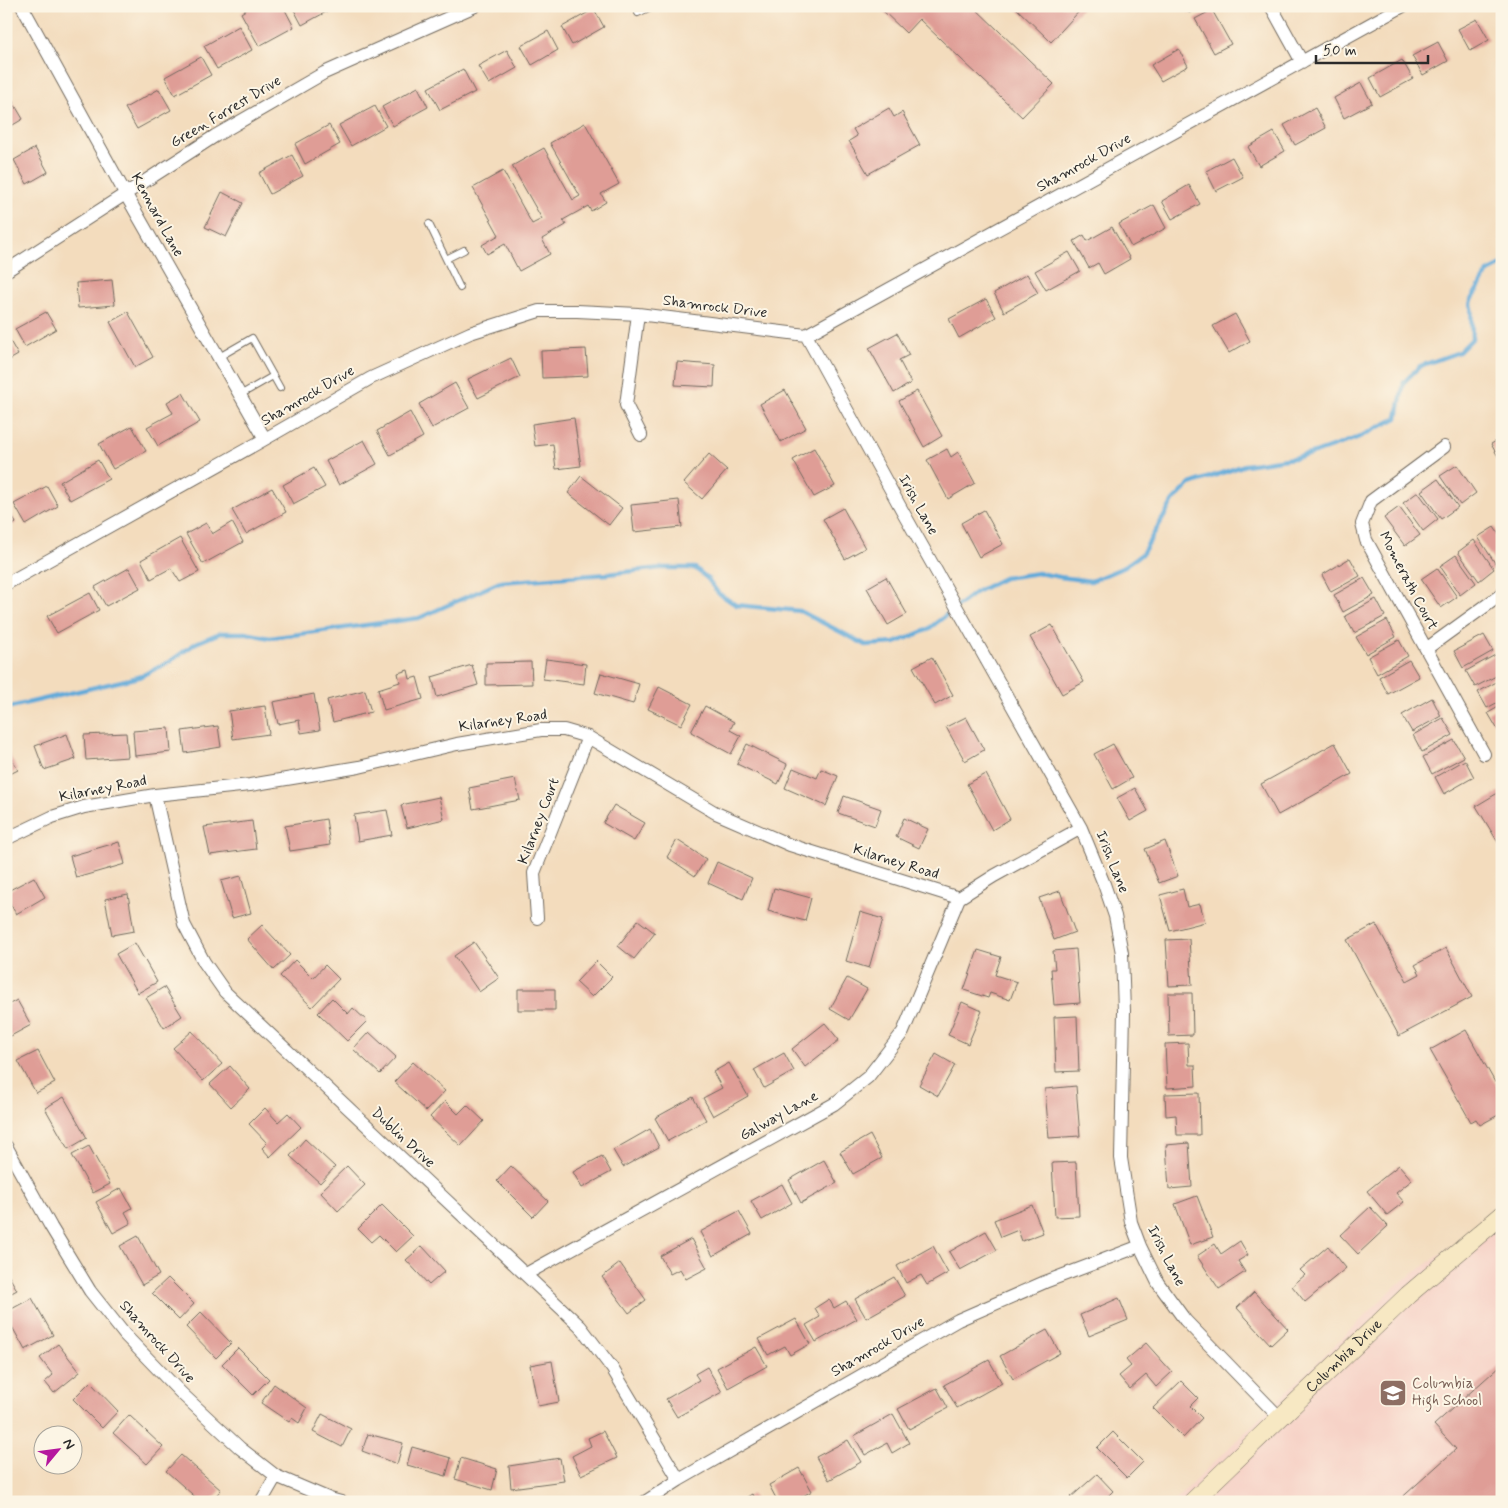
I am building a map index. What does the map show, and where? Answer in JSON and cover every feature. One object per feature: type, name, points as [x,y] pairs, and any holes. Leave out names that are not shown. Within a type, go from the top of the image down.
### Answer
[{"type":"main road","name":"Columbia Drive","points":[[1192,1502],[1408,1296],[1502,1215]]},
{"type":"street","name":"Kennard Lane","points":[[22,6],[125,193],[265,439]]},
{"type":"street","name":"Green Forrest Drive","points":[[6,271],[215,136],[324,73],[476,6]]},
{"type":"street","points":[[1271,6],[1302,62]]},
{"type":"street","name":"Shamrock Drive","points":[[6,584],[371,378],[470,333],[539,311],[577,310],[638,314],[806,335],[1403,6]]},
{"type":"street","points":[[638,314],[626,405],[641,436]]},
{"type":"street","name":"Irish Lane","points":[[806,335],[903,512],[1081,828],[1113,908],[1122,953],[1124,1011],[1121,1158],[1131,1222],[1140,1246],[1158,1283],[1186,1320],[1280,1418]]},
{"type":"street","name":"Momerath Court","points":[[1444,447],[1371,500],[1362,524],[1366,540],[1484,754]]},
{"type":"street","points":[[1426,649],[1502,594]]},
{"type":"street","name":"Kilarney Road","points":[[6,839],[52,816],[84,806],[155,795],[268,782],[359,767],[457,744],[541,730],[564,730],[588,738],[716,813],[790,845],[959,898]]},
{"type":"street","name":"Kilarney Court","points":[[537,918],[534,873],[588,738]]},
{"type":"street","name":"Dublin Drive","points":[[155,795],[184,924],[204,962],[225,992],[580,1326],[612,1368],[679,1480]]},
{"type":"street","points":[[959,898],[994,876],[1081,828]]},
{"type":"street","name":"Galway Lane","points":[[526,1274],[834,1104],[868,1077],[903,1032],[959,898]]},
{"type":"street","name":"Shamrock Drive","points":[[6,1146],[90,1291],[125,1335],[180,1392],[240,1448],[276,1476],[341,1502]]},
{"type":"street","name":"Shamrock Drive","points":[[645,1502],[679,1480],[958,1320],[1045,1282],[1140,1246]]},
{"type":"street","points":[[261,1502],[276,1476]]},
{"type":"lane","points":[[638,13],[653,6]]},
{"type":"lane","points":[[429,224],[460,288]]},
{"type":"lane","points":[[446,258],[464,250]]},
{"type":"lane","points":[[219,357],[252,338],[280,388]]},
{"type":"lane","points":[[240,395],[273,376]]},
{"type":"shaded area","name":"Columbia High School","points":[[1502,1212],[1502,1502],[1173,1502],[1397,1285]]},
{"type":"building","points":[[252,6],[283,6],[294,27],[259,46],[241,13]]},
{"type":"building","points":[[292,6],[337,6],[302,25]]},
{"type":"building","points":[[878,6],[973,6],[1054,84],[1022,117],[919,19],[906,33]]},
{"type":"building","points":[[1014,6],[1082,6],[1083,7],[1051,42]]},
{"type":"building","points":[[1185,6],[1201,6],[1189,13]]},
{"type":"building","points":[[594,9],[604,27],[572,45],[562,27]]},
{"type":"building","points":[[1212,10],[1231,44],[1214,53],[1195,19]]},
{"type":"building","points":[[1477,19],[1489,40],[1470,51],[1458,29]]},
{"type":"building","points":[[239,26],[252,50],[217,69],[204,46]]},
{"type":"building","points":[[548,31],[558,50],[532,65],[521,46]]},
{"type":"building","points":[[1438,42],[1448,61],[1423,75],[1412,56]]},
{"type":"building","points":[[1179,49],[1188,66],[1161,81],[1151,65]]},
{"type":"building","points":[[507,50],[517,68],[489,84],[478,66]]},
{"type":"building","points":[[201,57],[211,75],[175,95],[165,77]]},
{"type":"building","points":[[1402,60],[1413,79],[1380,97],[1370,78]]},
{"type":"building","points":[[463,69],[475,92],[440,110],[428,88]]},
{"type":"building","points":[[1361,83],[1372,103],[1344,118],[1334,98]]},
{"type":"building","points":[[418,87],[428,107],[393,126],[382,107]]},
{"type":"building","points":[[159,89],[171,110],[137,129],[125,108]]},
{"type":"building","points":[[6,90],[23,119],[6,129]]},
{"type":"building","points":[[375,106],[386,126],[351,146],[339,125]]},
{"type":"building","points":[[889,108],[894,117],[902,112],[920,145],[868,174],[849,141],[857,136],[853,129]]},
{"type":"building","points":[[1315,108],[1326,128],[1295,145],[1284,125]]},
{"type":"building","points":[[585,123],[619,184],[601,194],[606,202],[591,211],[588,206],[563,220],[566,225],[542,239],[550,254],[519,271],[505,244],[487,254],[482,245],[499,235],[473,188],[503,171],[532,224],[542,219],[512,166],[544,148],[573,200],[580,196],[550,143]]},
{"type":"building","points":[[329,125],[340,144],[305,164],[295,144]]},
{"type":"building","points":[[1274,132],[1285,151],[1259,166],[1248,147]]},
{"type":"building","points":[[35,148],[48,172],[27,184],[14,160]]},
{"type":"building","points":[[292,155],[303,176],[270,194],[259,173]]},
{"type":"building","points":[[1232,157],[1243,177],[1216,191],[1206,171]]},
{"type":"building","points":[[1189,185],[1200,204],[1172,219],[1162,201]]},
{"type":"building","points":[[222,192],[243,203],[226,237],[205,227]]},
{"type":"building","points":[[1154,205],[1166,228],[1131,247],[1119,224]]},
{"type":"building","points":[[1112,227],[1130,259],[1104,274],[1098,263],[1089,268],[1074,241],[1084,235],[1087,241]]},
{"type":"building","points":[[1069,252],[1080,271],[1046,290],[1035,271]]},
{"type":"building","points":[[1027,274],[1038,293],[1004,312],[994,293]]},
{"type":"building","points":[[112,280],[115,305],[78,308],[76,283]]},
{"type":"building","points":[[986,299],[996,317],[959,338],[949,319]]},
{"type":"building","points":[[46,312],[56,329],[25,347],[15,329]]},
{"type":"building","points":[[128,312],[153,357],[135,367],[110,322]]},
{"type":"building","points":[[1235,314],[1250,341],[1229,353],[1213,326]]},
{"type":"building","points":[[897,333],[909,355],[899,360],[911,383],[894,393],[869,348]]},
{"type":"building","points":[[6,334],[18,355],[6,362]]},
{"type":"building","points":[[586,349],[588,376],[542,378],[541,351]]},
{"type":"building","points":[[511,358],[520,377],[478,398],[468,379]]},
{"type":"building","points":[[677,362],[715,365],[714,387],[675,385]]},
{"type":"building","points":[[455,383],[469,408],[432,428],[419,404]]},
{"type":"building","points":[[785,390],[806,428],[781,442],[760,404]]},
{"type":"building","points":[[917,391],[942,436],[924,447],[899,401]]},
{"type":"building","points":[[183,393],[200,422],[158,446],[147,427],[173,413],[167,402]]},
{"type":"building","points":[[410,412],[423,437],[390,455],[377,431]]},
{"type":"building","points":[[574,418],[581,466],[556,469],[553,444],[535,446],[532,424]]},
{"type":"building","points":[[132,426],[146,451],[113,469],[99,444]]},
{"type":"building","points":[[1502,438],[1502,459],[1500,460],[1491,444]]},
{"type":"building","points":[[364,440],[377,464],[339,485],[326,461]]},
{"type":"building","points":[[814,448],[835,486],[814,497],[793,460]]},
{"type":"building","points":[[947,449],[951,457],[958,452],[975,483],[948,499],[927,460]]},
{"type":"building","points":[[709,454],[727,470],[702,499],[684,483]]},
{"type":"building","points":[[98,460],[109,479],[70,500],[60,482]]},
{"type":"building","points":[[1457,465],[1476,493],[1460,505],[1440,476]]},
{"type":"building","points":[[314,468],[325,487],[293,504],[283,485]]},
{"type":"building","points":[[581,476],[622,508],[609,525],[568,493]]},
{"type":"building","points":[[1438,479],[1458,507],[1441,519],[1421,491]]},
{"type":"building","points":[[47,486],[58,506],[26,525],[14,504]]},
{"type":"building","points":[[272,488],[286,512],[246,534],[232,510]]},
{"type":"building","points":[[1418,492],[1438,519],[1423,531],[1403,503]]},
{"type":"building","points":[[679,500],[682,527],[634,532],[631,505]]},
{"type":"building","points":[[6,506],[16,523],[6,529]]},
{"type":"building","points":[[1399,507],[1420,535],[1405,546],[1384,518]]},
{"type":"building","points":[[843,508],[865,548],[845,559],[823,519]]},
{"type":"building","points":[[984,510],[1003,544],[979,557],[961,523]]},
{"type":"building","points":[[232,522],[243,542],[203,564],[186,534],[206,523],[212,534]]},
{"type":"building","points":[[1494,527],[1502,539],[1502,562],[1497,566],[1478,537]]},
{"type":"building","points":[[180,538],[199,572],[180,582],[171,568],[151,579],[141,560]]},
{"type":"building","points":[[1474,540],[1494,569],[1479,581],[1458,552]]},
{"type":"building","points":[[1456,555],[1476,583],[1460,595],[1440,566]]},
{"type":"building","points":[[1350,558],[1360,576],[1331,592],[1322,575]]},
{"type":"building","points":[[129,568],[140,588],[106,606],[95,587]]},
{"type":"building","points":[[1437,568],[1457,597],[1441,608],[1421,579]]},
{"type":"building","points":[[886,577],[907,614],[888,625],[867,588]]},
{"type":"building","points":[[1364,578],[1374,595],[1343,612],[1334,595]]},
{"type":"building","points":[[90,593],[99,610],[57,633],[47,616]]},
{"type":"building","points":[[1376,599],[1385,616],[1354,633],[1345,616]]},
{"type":"building","points":[[1387,620],[1396,637],[1366,654],[1356,637]]},
{"type":"building","points":[[1052,625],[1084,682],[1062,694],[1030,637]]},
{"type":"building","points":[[1484,635],[1493,651],[1463,668],[1454,651]]},
{"type":"building","points":[[1399,640],[1408,656],[1377,674],[1368,657]]},
{"type":"building","points":[[1497,654],[1502,662],[1502,673],[1475,687],[1466,671]]},
{"type":"building","points":[[932,657],[953,695],[935,705],[913,667]]},
{"type":"building","points":[[546,659],[586,664],[584,684],[543,679]]},
{"type":"building","points":[[1409,660],[1419,677],[1388,694],[1379,677]]},
{"type":"building","points":[[531,662],[532,684],[486,685],[486,663]]},
{"type":"building","points":[[472,665],[478,685],[437,697],[432,677]]},
{"type":"building","points":[[408,670],[410,679],[417,677],[423,699],[384,710],[378,689],[400,682],[398,673]]},
{"type":"building","points":[[601,673],[639,684],[633,704],[595,693]]},
{"type":"building","points":[[1502,679],[1502,700],[1487,708],[1478,692]]},
{"type":"building","points":[[659,687],[692,704],[681,725],[648,709]]},
{"type":"building","points":[[365,690],[371,712],[333,722],[327,700]]},
{"type":"building","points":[[314,694],[320,730],[301,733],[299,720],[278,724],[273,702]]},
{"type":"building","points":[[1432,698],[1441,716],[1412,732],[1402,715]]},
{"type":"building","points":[[1502,705],[1502,727],[1498,730],[1488,713]]},
{"type":"building","points":[[265,706],[269,734],[233,739],[229,711]]},
{"type":"building","points":[[705,706],[734,722],[730,730],[741,736],[731,754],[691,732]]},
{"type":"building","points":[[966,717],[984,750],[965,761],[946,727]]},
{"type":"building","points":[[1443,718],[1453,735],[1422,752],[1413,735]]},
{"type":"building","points":[[218,726],[221,747],[185,753],[182,731]]},
{"type":"building","points":[[169,728],[171,752],[135,756],[133,731]]},
{"type":"building","points":[[126,733],[128,757],[86,760],[84,735]]},
{"type":"building","points":[[67,734],[76,759],[44,770],[35,746]]},
{"type":"building","points":[[1454,740],[1464,757],[1432,774],[1423,757]]},
{"type":"building","points":[[1335,743],[1352,774],[1278,815],[1261,784]]},
{"type":"building","points":[[747,744],[787,764],[778,784],[737,764]]},
{"type":"building","points":[[1113,744],[1132,778],[1113,789],[1094,754]]},
{"type":"building","points":[[6,749],[18,770],[6,776]]},
{"type":"building","points":[[1465,760],[1474,777],[1444,794],[1435,777]]},
{"type":"building","points":[[793,768],[817,778],[821,769],[838,776],[826,806],[785,788]]},
{"type":"building","points":[[986,774],[1010,819],[992,830],[967,784]]},
{"type":"building","points":[[515,779],[520,800],[473,809],[469,788]]},
{"type":"building","points":[[1135,788],[1148,811],[1130,821],[1117,798]]},
{"type":"building","points":[[1501,791],[1502,793],[1502,849],[1476,806]]},
{"type":"building","points":[[844,796],[881,809],[875,826],[838,813]]},
{"type":"building","points":[[439,797],[444,819],[407,828],[401,805]]},
{"type":"building","points":[[614,805],[645,823],[634,841],[603,823]]},
{"type":"building","points":[[387,810],[392,835],[358,841],[354,815]]},
{"type":"building","points":[[904,818],[928,829],[919,848],[896,837]]},
{"type":"building","points":[[326,819],[330,845],[290,851],[285,826]]},
{"type":"building","points":[[252,821],[256,849],[210,855],[204,827]]},
{"type":"building","points":[[677,840],[706,859],[695,876],[667,857]]},
{"type":"building","points":[[1165,841],[1178,876],[1159,883],[1145,849]]},
{"type":"building","points":[[119,842],[125,864],[76,878],[70,856]]},
{"type":"building","points":[[717,862],[752,878],[743,899],[708,883]]},
{"type":"building","points":[[241,876],[251,913],[232,918],[221,881]]},
{"type":"building","points":[[34,877],[45,897],[16,914],[6,896],[6,892]]},
{"type":"building","points":[[774,888],[811,898],[805,921],[768,911]]},
{"type":"building","points":[[1183,889],[1187,907],[1200,904],[1205,922],[1170,931],[1160,895]]},
{"type":"building","points":[[1060,891],[1075,932],[1054,940],[1039,898]]},
{"type":"building","points":[[128,894],[134,931],[112,935],[105,899]]},
{"type":"building","points":[[860,912],[883,919],[869,968],[846,961]]},
{"type":"building","points":[[638,920],[655,933],[634,959],[618,946]]},
{"type":"building","points":[[1376,924],[1407,981],[1420,974],[1415,965],[1446,948],[1472,997],[1399,1036],[1347,940]]},
{"type":"building","points":[[262,925],[290,955],[274,970],[247,939]]},
{"type":"building","points":[[1189,939],[1192,985],[1169,986],[1166,940]]},
{"type":"building","points":[[474,942],[499,978],[479,992],[454,956]]},
{"type":"building","points":[[135,943],[157,982],[138,993],[116,954]]},
{"type":"building","points":[[1076,949],[1080,1003],[1054,1005],[1051,969],[1055,969],[1053,951]]},
{"type":"building","points":[[978,950],[1001,957],[995,975],[1017,982],[1010,1000],[990,993],[988,998],[964,990]]},
{"type":"building","points":[[295,960],[313,978],[325,965],[339,979],[312,1007],[280,976]]},
{"type":"building","points":[[596,961],[612,977],[592,997],[576,982]]},
{"type":"building","points":[[847,978],[867,989],[849,1020],[830,1009]]},
{"type":"building","points":[[164,987],[182,1016],[164,1028],[146,998]]},
{"type":"building","points":[[518,989],[555,989],[555,1010],[518,1010]]},
{"type":"building","points":[[1168,993],[1192,993],[1193,1035],[1169,1036]]},
{"type":"building","points":[[332,998],[348,1014],[353,1008],[367,1021],[347,1041],[318,1013]]},
{"type":"building","points":[[17,1000],[31,1025],[9,1037],[6,1031],[6,1006]]},
{"type":"building","points":[[962,1002],[982,1011],[968,1044],[948,1035]]},
{"type":"building","points":[[1077,1016],[1079,1071],[1056,1072],[1054,1017]]},
{"type":"building","points":[[825,1023],[839,1040],[805,1067],[792,1049]]},
{"type":"building","points":[[1466,1030],[1502,1095],[1502,1113],[1480,1125],[1476,1119],[1471,1122],[1430,1050]]},
{"type":"building","points":[[192,1031],[222,1064],[203,1081],[173,1048]]},
{"type":"building","points":[[369,1032],[396,1057],[380,1074],[353,1049]]},
{"type":"building","points":[[1188,1043],[1189,1065],[1195,1065],[1196,1086],[1167,1088],[1165,1044]]},
{"type":"building","points":[[38,1051],[55,1083],[36,1093],[18,1061]]},
{"type":"building","points":[[784,1053],[794,1071],[764,1088],[754,1070]]},
{"type":"building","points":[[936,1054],[955,1065],[938,1096],[919,1085]]},
{"type":"building","points":[[413,1062],[445,1091],[426,1111],[394,1082]]},
{"type":"building","points":[[729,1063],[748,1096],[713,1116],[703,1098],[722,1088],[713,1072]]},
{"type":"building","points":[[230,1066],[250,1089],[231,1107],[210,1084]]},
{"type":"building","points":[[1076,1086],[1080,1136],[1049,1138],[1045,1089]]},
{"type":"building","points":[[1199,1093],[1200,1135],[1177,1135],[1176,1115],[1166,1116],[1165,1094]]},
{"type":"building","points":[[64,1097],[87,1138],[68,1149],[45,1108]]},
{"type":"building","points":[[693,1097],[706,1120],[668,1141],[655,1118]]},
{"type":"building","points":[[445,1101],[458,1114],[467,1105],[484,1121],[461,1146],[430,1117]]},
{"type":"building","points":[[265,1108],[278,1122],[288,1113],[301,1127],[270,1157],[262,1148],[267,1143],[249,1124]]},
{"type":"building","points":[[650,1129],[659,1147],[623,1167],[613,1150]]},
{"type":"building","points":[[870,1135],[882,1158],[853,1174],[840,1152]]},
{"type":"building","points":[[305,1139],[335,1167],[320,1183],[290,1156]]},
{"type":"building","points":[[1189,1143],[1192,1187],[1169,1189],[1166,1145]]},
{"type":"building","points":[[89,1146],[110,1184],[93,1193],[72,1155]]},
{"type":"building","points":[[602,1156],[611,1172],[582,1188],[573,1172]]},
{"type":"building","points":[[824,1160],[837,1183],[801,1203],[789,1180]]},
{"type":"building","points":[[1076,1162],[1079,1216],[1055,1217],[1052,1163]]},
{"type":"building","points":[[1399,1165],[1412,1180],[1396,1193],[1404,1202],[1387,1215],[1367,1191]]},
{"type":"building","points":[[347,1166],[365,1185],[338,1211],[320,1192]]},
{"type":"building","points":[[511,1166],[548,1201],[533,1217],[497,1181]]},
{"type":"building","points":[[782,1184],[792,1203],[762,1220],[751,1201]]},
{"type":"building","points":[[121,1188],[132,1208],[125,1212],[131,1223],[113,1233],[96,1202]]},
{"type":"building","points":[[1197,1196],[1213,1237],[1190,1245],[1175,1204]]},
{"type":"building","points":[[382,1205],[413,1236],[396,1252],[379,1235],[371,1242],[358,1229]]},
{"type":"building","points":[[1032,1205],[1043,1233],[1022,1241],[1018,1230],[1001,1237],[994,1220]]},
{"type":"building","points":[[1370,1207],[1388,1226],[1358,1254],[1340,1235]]},
{"type":"building","points":[[739,1211],[752,1234],[713,1256],[700,1232]]},
{"type":"building","points":[[986,1231],[997,1250],[960,1270],[949,1252]]},
{"type":"building","points":[[138,1236],[159,1275],[142,1285],[120,1246]]},
{"type":"building","points":[[691,1239],[707,1268],[686,1279],[680,1269],[670,1274],[660,1256]]},
{"type":"building","points":[[1240,1241],[1248,1255],[1238,1261],[1245,1272],[1219,1289],[1197,1256],[1215,1244],[1221,1254]]},
{"type":"building","points":[[422,1246],[445,1271],[429,1285],[406,1260]]},
{"type":"building","points":[[933,1246],[948,1273],[927,1285],[921,1275],[906,1283],[897,1266]]},
{"type":"building","points":[[1328,1246],[1346,1268],[1305,1302],[1292,1286],[1305,1275],[1300,1270]]},
{"type":"building","points":[[620,1263],[646,1300],[629,1313],[602,1277]]},
{"type":"building","points":[[6,1271],[17,1290],[6,1296]]},
{"type":"building","points":[[894,1277],[905,1296],[866,1318],[855,1299]]},
{"type":"building","points":[[168,1278],[194,1304],[179,1320],[152,1293]]},
{"type":"building","points":[[1254,1292],[1288,1329],[1271,1345],[1237,1308]]},
{"type":"building","points":[[32,1298],[53,1335],[25,1350],[6,1316],[6,1312]]},
{"type":"building","points":[[1119,1298],[1128,1320],[1089,1336],[1080,1315]]},
{"type":"building","points":[[829,1299],[834,1308],[846,1301],[857,1319],[816,1342],[806,1325],[820,1317],[815,1308]]},
{"type":"building","points":[[201,1312],[231,1343],[216,1358],[186,1327]]},
{"type":"building","points":[[796,1319],[810,1344],[790,1355],[785,1346],[768,1355],[759,1339]]},
{"type":"building","points":[[1047,1330],[1060,1353],[1013,1379],[1000,1356]]},
{"type":"building","points":[[1146,1343],[1172,1372],[1156,1387],[1146,1375],[1130,1389],[1119,1376],[1131,1366],[1126,1360]]},
{"type":"building","points":[[58,1344],[80,1372],[54,1393],[45,1382],[53,1375],[40,1358]]},
{"type":"building","points":[[756,1347],[767,1366],[728,1388],[717,1368]]},
{"type":"building","points":[[238,1348],[269,1379],[253,1395],[222,1364]]},
{"type":"building","points":[[989,1360],[1002,1383],[957,1408],[944,1385]]},
{"type":"building","points":[[552,1361],[559,1402],[538,1406],[530,1365]]},
{"type":"building","points":[[1502,1364],[1502,1502],[1397,1502],[1456,1449],[1434,1425]]},
{"type":"building","points":[[707,1367],[722,1392],[677,1417],[666,1399],[699,1380],[695,1374]]},
{"type":"building","points":[[1181,1381],[1198,1398],[1190,1406],[1202,1418],[1183,1438],[1153,1408]]},
{"type":"building","points":[[90,1382],[118,1411],[102,1428],[73,1399]]},
{"type":"building","points":[[274,1384],[307,1408],[299,1423],[292,1418],[289,1422],[261,1403]]},
{"type":"building","points":[[937,1388],[948,1408],[909,1429],[898,1409]]},
{"type":"building","points":[[322,1414],[351,1429],[342,1447],[313,1432]]},
{"type":"building","points":[[893,1414],[909,1443],[892,1453],[887,1443],[865,1455],[854,1436]]},
{"type":"building","points":[[129,1415],[163,1447],[147,1464],[113,1433]]},
{"type":"building","points":[[603,1431],[617,1458],[581,1475],[572,1456],[591,1446],[588,1438]]},
{"type":"building","points":[[1113,1432],[1143,1462],[1127,1478],[1097,1448]]},
{"type":"building","points":[[368,1434],[403,1443],[397,1464],[362,1451]]},
{"type":"building","points":[[848,1440],[861,1462],[829,1480],[816,1457]]},
{"type":"building","points":[[412,1447],[451,1458],[446,1476],[407,1465]]},
{"type":"building","points":[[181,1455],[221,1490],[210,1502],[201,1502],[166,1471]]},
{"type":"building","points":[[461,1458],[497,1469],[492,1490],[455,1479]]},
{"type":"building","points":[[560,1458],[564,1481],[511,1488],[509,1466]]},
{"type":"building","points":[[799,1468],[812,1491],[792,1502],[778,1502],[769,1485]]},
{"type":"building","points":[[1097,1474],[1113,1491],[1102,1502],[1073,1502],[1070,1498]]},
{"type":"building","points":[[752,1494],[756,1502],[739,1502]]},
{"type":"waterway","points":[[6,708],[139,677],[169,662],[196,643],[220,633],[246,633],[270,638],[419,618],[500,582],[661,568],[695,568],[708,579],[718,593],[736,605],[800,611],[866,645],[895,643],[927,630],[976,592],[1004,578],[1038,573],[1091,581],[1122,568],[1142,554],[1173,501],[1190,484],[1245,465],[1315,453],[1357,438],[1397,418],[1404,382],[1420,366],[1459,352],[1472,339],[1471,300],[1488,272],[1502,265]]},
{"type":"place","name":"Columbia High School","points":[[1393,1393]]}]
